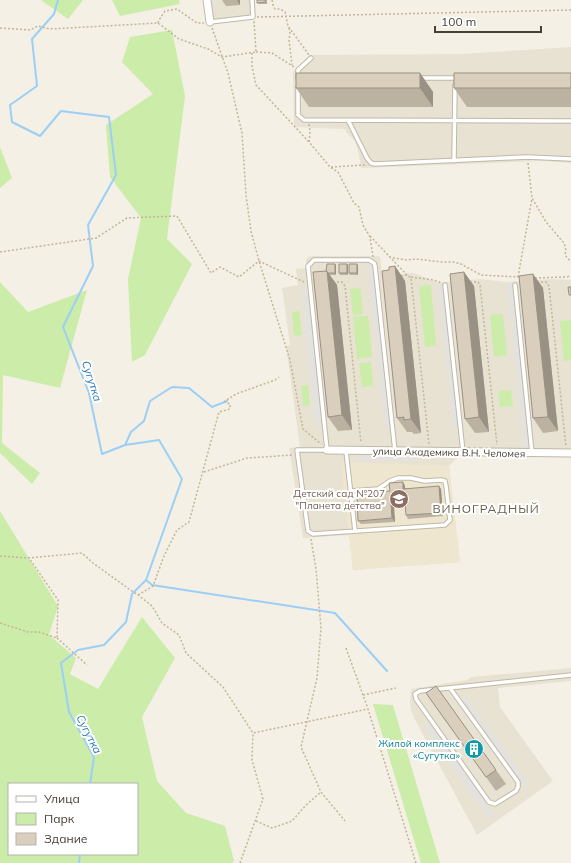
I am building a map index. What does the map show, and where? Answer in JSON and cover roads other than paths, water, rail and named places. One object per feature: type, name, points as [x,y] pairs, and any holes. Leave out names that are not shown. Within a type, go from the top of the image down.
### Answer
[{"type":"street","points":[[207,0],[210,22]]},
{"type":"street","name":"улица Академика В.Н. Челомея","points":[[327,450],[569,453]]},
{"type":"lane","points":[[210,22],[253,17],[252,0]]},
{"type":"lane","points":[[311,58],[298,70],[298,115],[301,119],[571,121]]},
{"type":"lane","points":[[298,85],[300,80],[304,78]]},
{"type":"lane","points":[[415,78],[462,78]]},
{"type":"lane","points":[[454,161],[455,78]]},
{"type":"lane","points":[[348,120],[367,158],[375,164],[527,158],[571,159]]},
{"type":"lane","points":[[351,491],[378,489],[395,479],[406,478],[422,481],[445,481],[450,518],[447,524],[313,534],[310,532],[308,528],[298,450],[327,450],[308,266],[314,260],[369,260],[376,266],[395,451]]},
{"type":"lane","points":[[446,285],[463,452]]},
{"type":"lane","points":[[515,285],[532,453]]},
{"type":"lane","points":[[346,451],[355,531]]},
{"type":"lane","points":[[450,688],[518,782],[516,791],[495,804],[489,802],[415,697],[417,692],[420,691],[571,675]]},
{"type":"waterway","name":"Сугутка","points":[[58,0],[54,14],[32,39],[37,86],[10,105],[12,122],[40,136],[61,111],[109,117],[116,175],[88,225],[93,266],[63,327],[89,393],[102,454],[125,445],[159,440],[182,479],[146,580],[132,594],[126,622],[104,645],[78,650],[61,663],[69,712],[94,757],[90,783]]},
{"type":"waterway","points":[[125,445],[131,432],[144,421],[150,401],[172,387],[189,388],[212,407],[227,401]]},
{"type":"waterway","points":[[146,580],[152,585],[335,613],[387,671]]},
{"type":"waterway","name":"Сугутка","points":[[79,863],[80,855]]},
{"type":"place","name":"Детский сад №207 \"Планета детства\"","points":[[399,499]]},
{"type":"place","name":"Жилой комплекс «Сугутка»","points":[[474,749]]},
{"type":"district","name":"ВИНОГРАДНЫЙ","points":[[486,509]]}]
